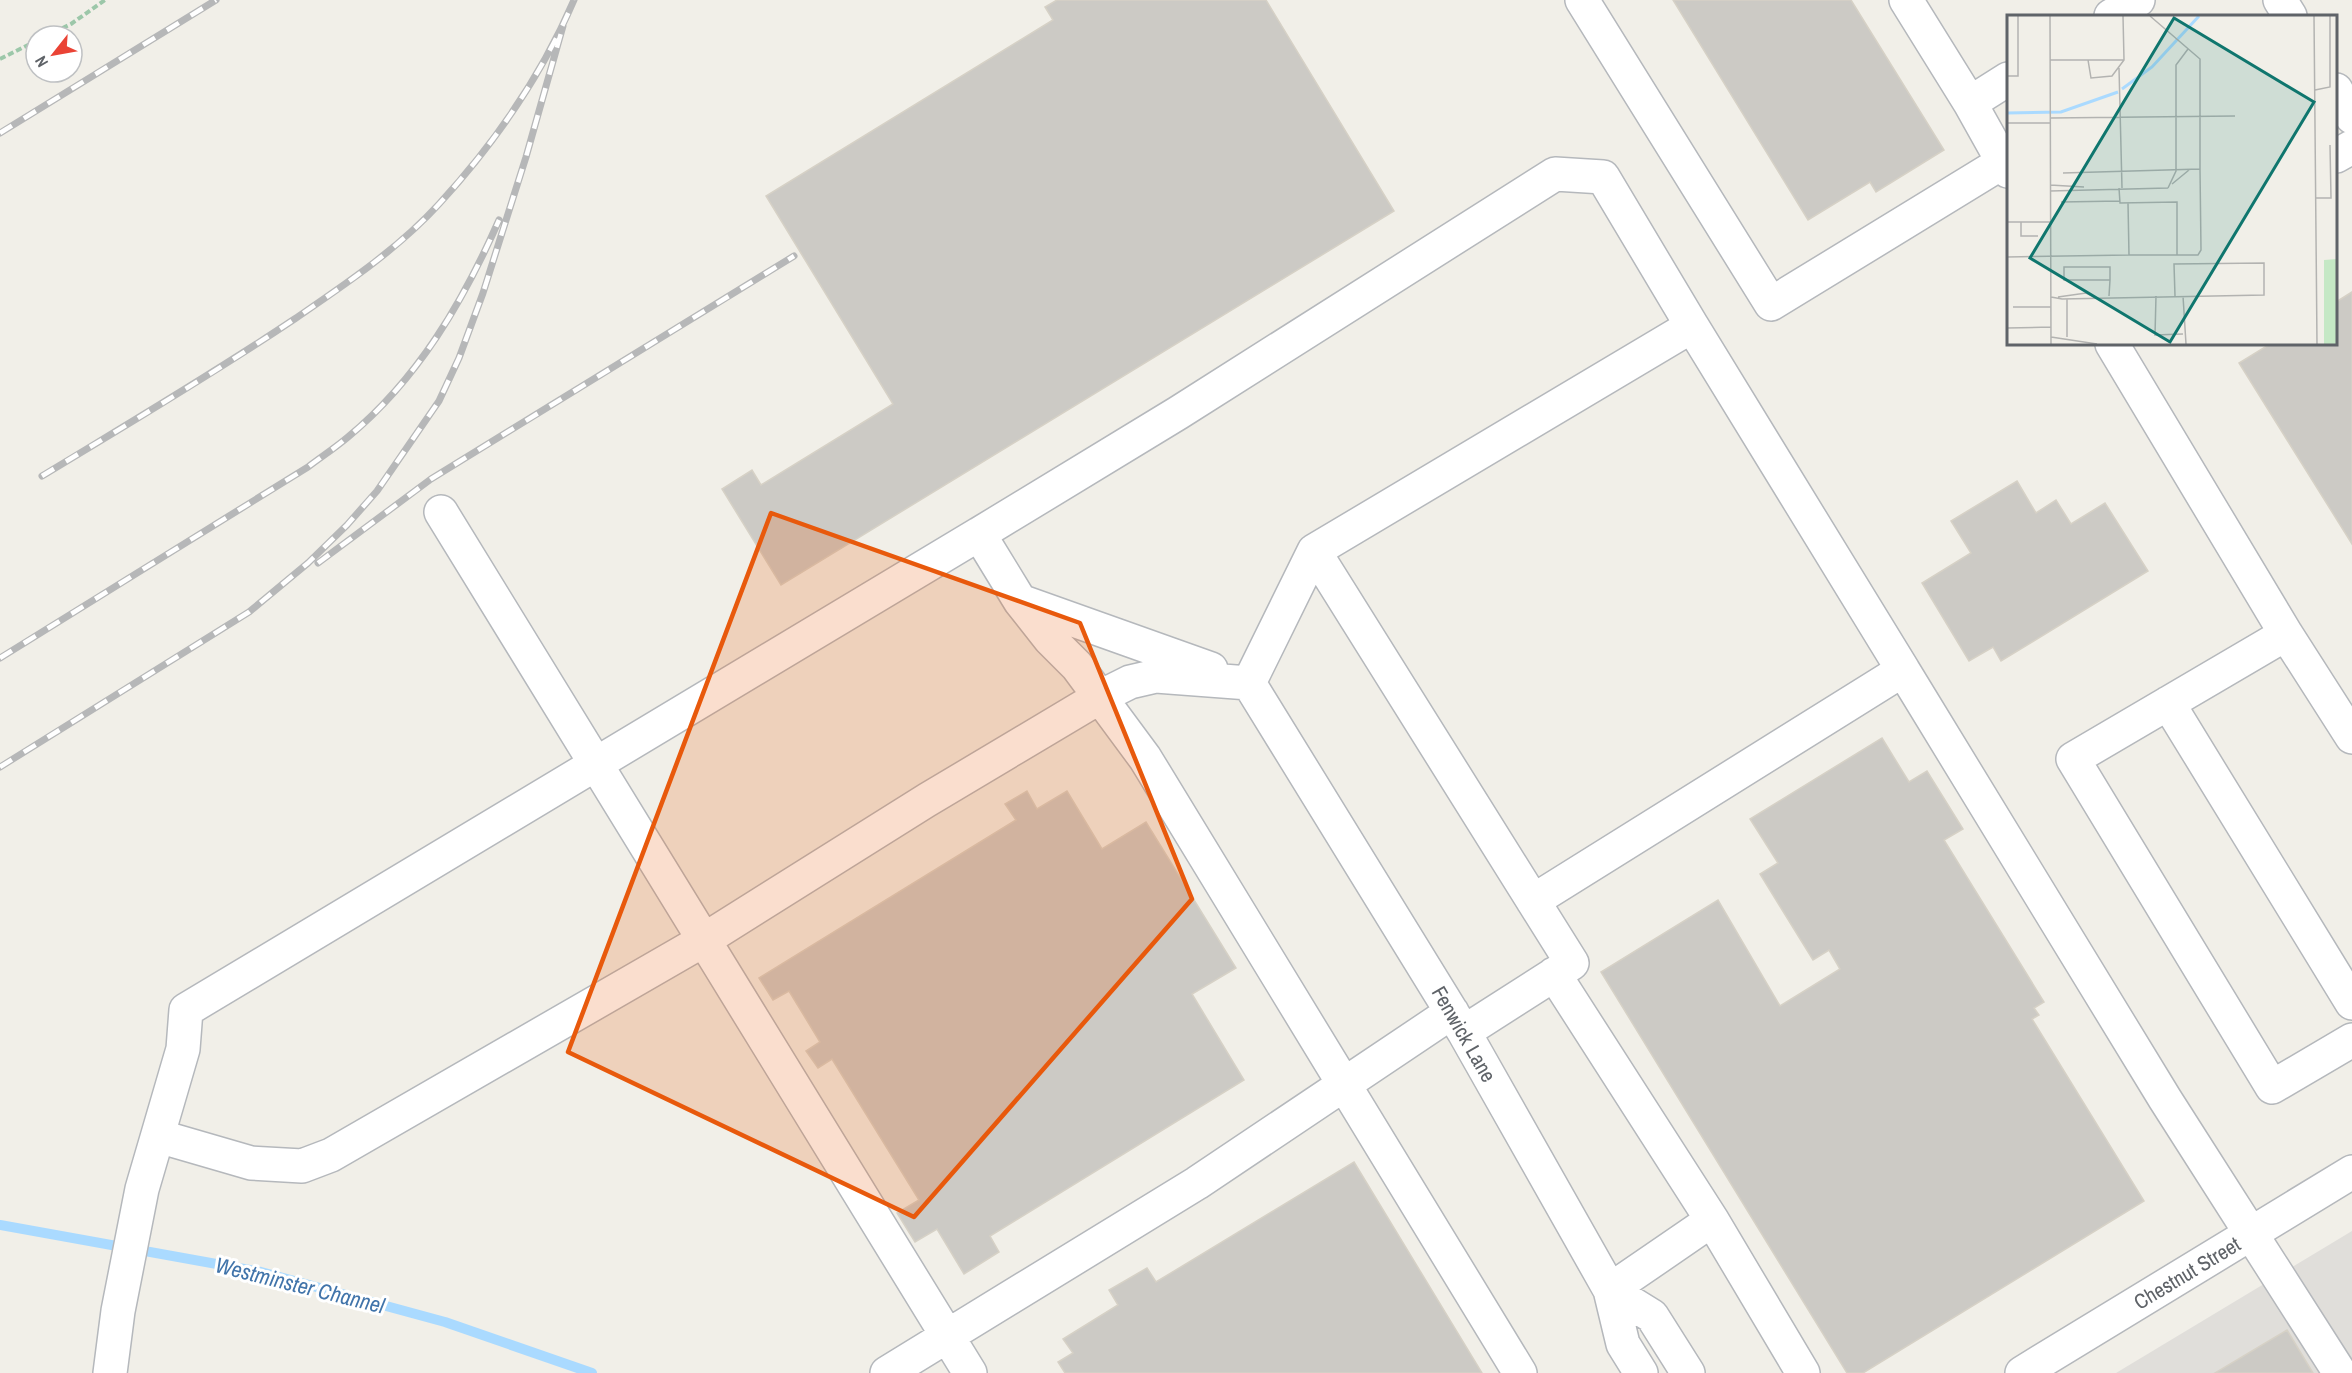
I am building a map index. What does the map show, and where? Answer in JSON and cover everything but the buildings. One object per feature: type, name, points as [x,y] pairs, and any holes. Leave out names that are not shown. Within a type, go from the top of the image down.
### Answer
[{"type":"street","points":[[1582,0],[1771,304],[2006,167],[1970,103],[1906,0]]},
{"type":"street","points":[[2113,15],[2138,0]]},
{"type":"street","points":[[2280,0],[2289,15]]},
{"type":"street","points":[[1970,103],[2007,80]]},
{"type":"street","points":[[2337,92],[2352,117]]},
{"type":"street","points":[[2337,155],[2352,147]]},
{"type":"street","points":[[110,1373],[118,1311],[147,1172],[183,1049],[186,1010],[979,534],[1178,412],[1555,174],[1603,177],[2165,1099],[2340,1373]]},
{"type":"street","points":[[1249,683],[1314,551],[1692,326]]},
{"type":"street","points":[[2113,345],[2286,634],[2352,737]]},
{"type":"street","points":[[441,512],[970,1373]]},
{"type":"street","points":[[979,534],[1020,601],[1050,639],[1077,666],[1144,759],[1520,1373]]},
{"type":"street","points":[[887,1373],[1197,1183],[1344,1086],[1458,1022],[1572,963],[1314,551]]},
{"type":"street","points":[[1020,601],[1249,683]]},
{"type":"street","points":[[2286,634],[2073,759],[2272,1087],[2352,1040]]},
{"type":"street","points":[[1533,901],[1903,670]]},
{"type":"street","points":[[158,1136],[251,1163],[302,1166],[331,1155],[704,940],[927,800],[1098,698],[1130,682],[1156,676],[1249,683]]},
{"type":"street","name":"Fenwick Lane","points":[[1249,683],[1458,1022],[1610,1290],[1652,1317],[1688,1373]]},
{"type":"street","points":[[2168,703],[2352,1003]]},
{"type":"street","points":[[1554,974],[1712,1220],[1803,1373]]},
{"type":"street","name":"Chestnut Street","points":[[2022,1373],[2352,1172]]},
{"type":"street","points":[[1641,1373],[1623,1344],[1610,1290],[1712,1220]]},
{"type":"path","points":[[71,24],[105,0]]},
{"type":"path","points":[[0,59],[24,47]]},
{"type":"highlighted area","points":[[771,513],[1080,623],[1192,899],[914,1217],[568,1052]]},
{"type":"shaded area","points":[[2352,1231],[2352,1373],[2116,1373]]},
{"type":"waterway","name":"Westminster Channel","points":[[0,1225],[261,1272],[445,1322],[592,1373]]},
{"type":"railway","points":[[0,133],[216,0]]},
{"type":"railway","points":[[42,476],[168,400],[293,320],[351,280],[406,237],[459,181],[515,108],[547,55],[574,0]]},
{"type":"railway","points":[[0,767],[249,612],[308,563],[347,525],[377,491],[439,401],[459,358],[483,293],[526,157],[563,26]]},
{"type":"railway","points":[[0,658],[308,467],[348,437],[396,390],[436,338],[470,280],[499,220]]},
{"type":"railway","points":[[318,563],[431,479],[794,256]]}]
